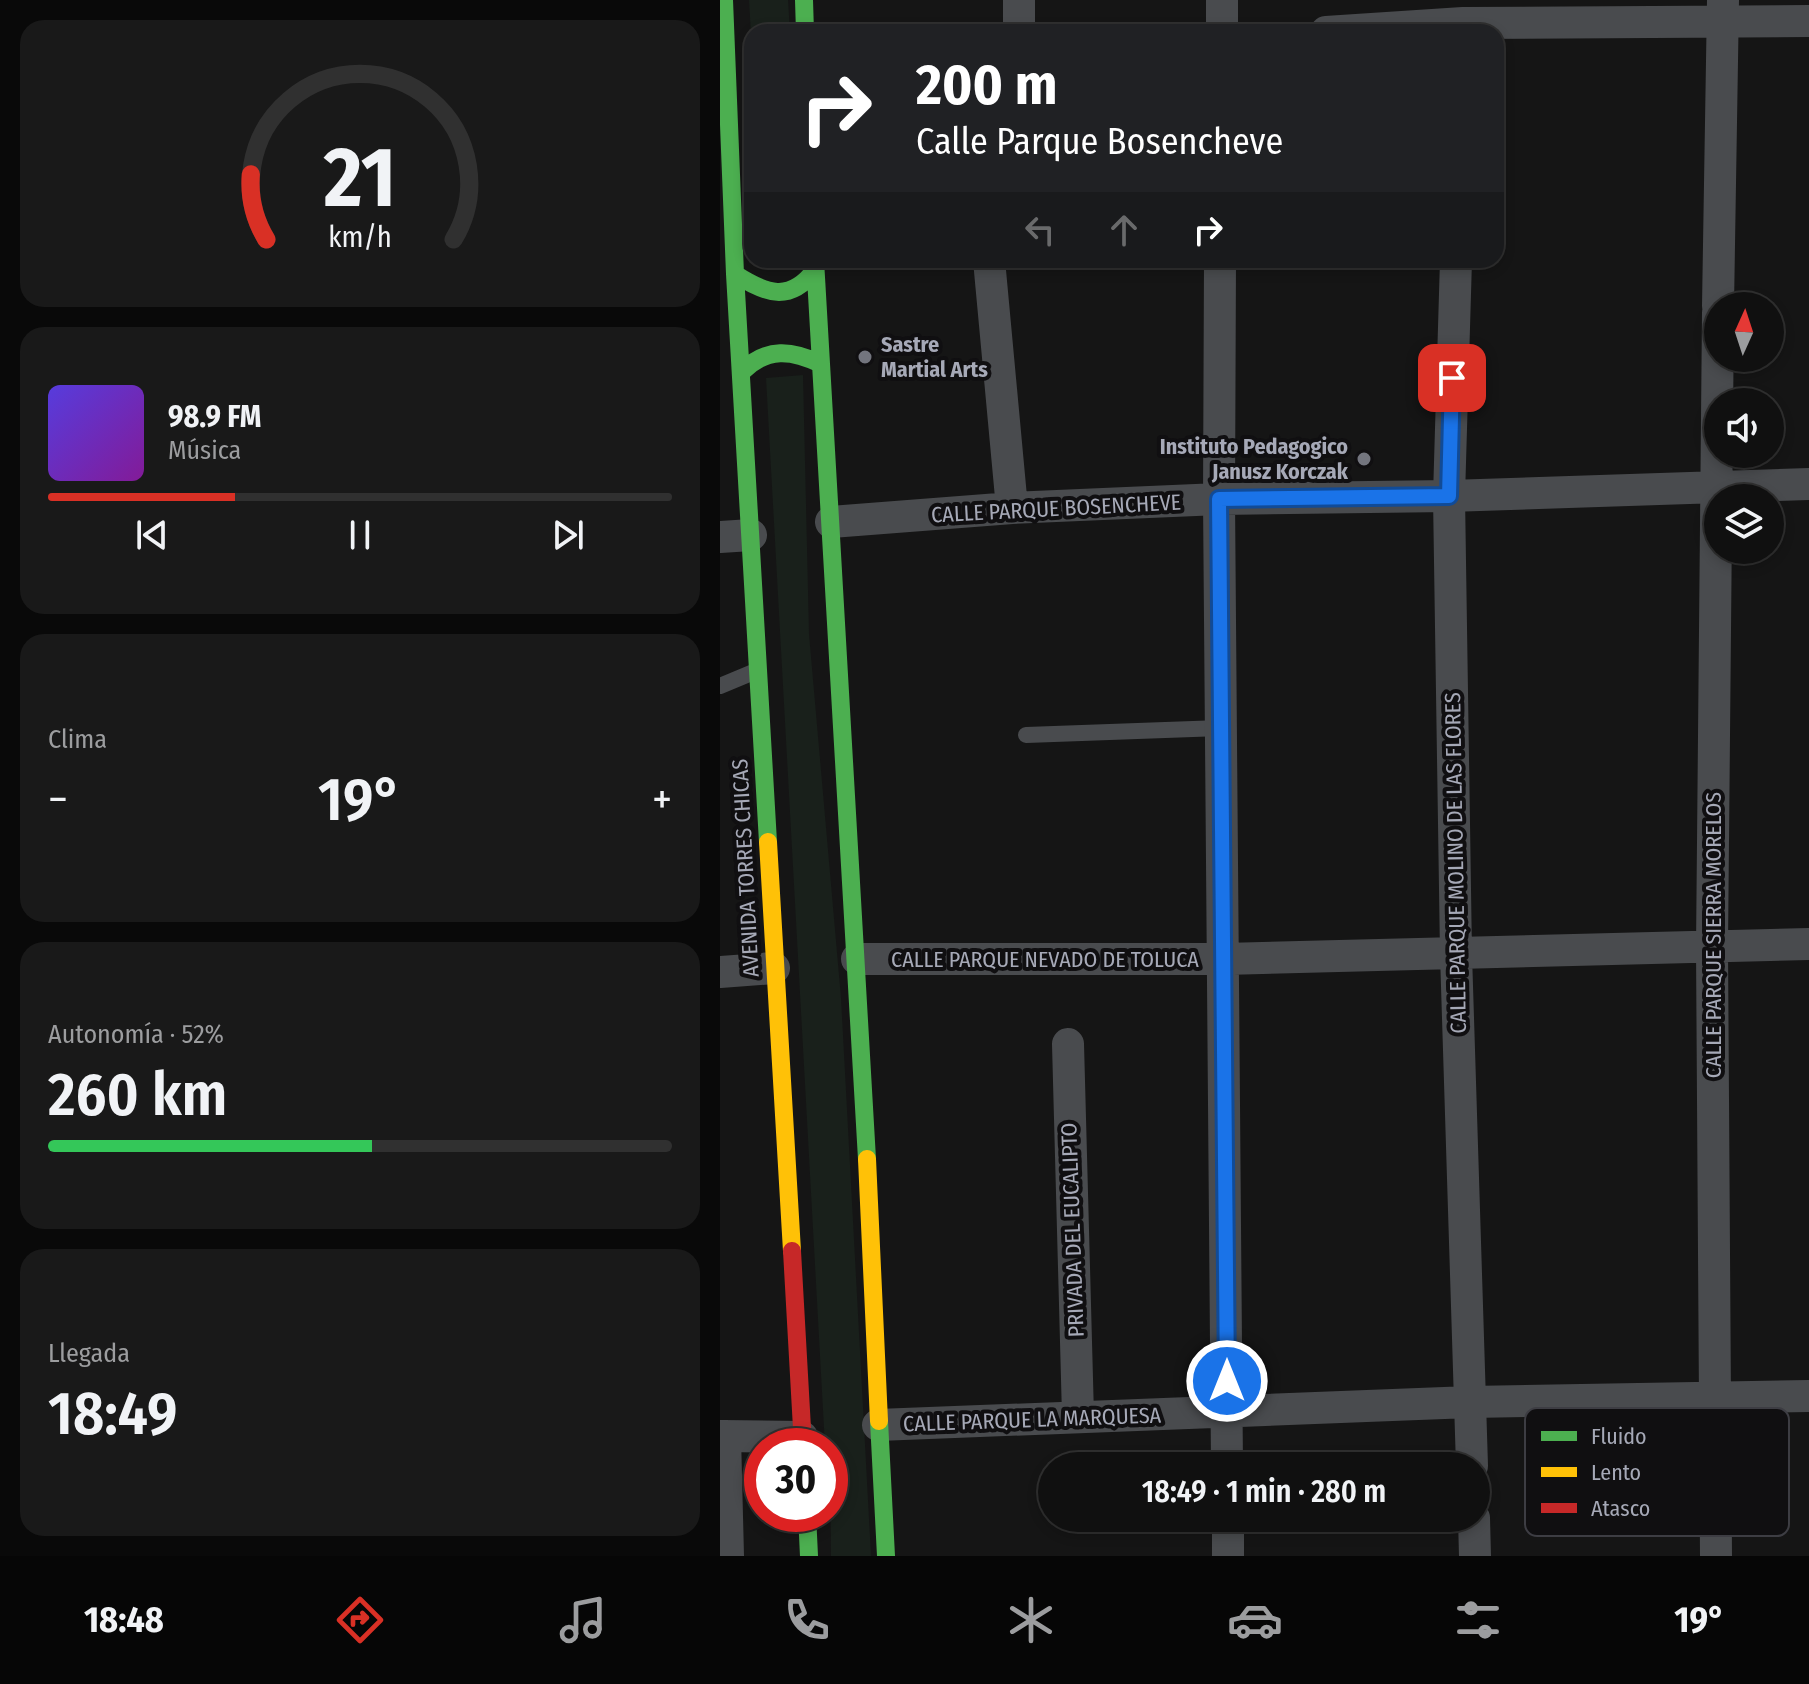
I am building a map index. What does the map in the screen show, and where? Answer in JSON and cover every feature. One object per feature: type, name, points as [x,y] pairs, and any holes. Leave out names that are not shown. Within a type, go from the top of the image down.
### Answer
[{"type":"main road","name":"AVENIDA TORRES CHICAS","points":[[724,0],[723,77],[743,371],[736,536],[760,670],[774,968],[802,1428]]},
{"type":"main road","points":[[804,0],[805,24]]},
{"type":"main road","points":[[735,274],[756,288],[780,291],[797,289],[813,268]]},
{"type":"main road","points":[[815,268],[857,959],[886,1556]]},
{"type":"main road","points":[[743,371],[759,356],[776,352],[794,352],[821,364]]},
{"type":"main road","points":[[808,1532],[809,1556]]},
{"type":"street","points":[[1019,0],[1019,24]]},
{"type":"street","points":[[1222,0],[1222,24]]},
{"type":"street","points":[[1718,292],[1723,11]]},
{"type":"street","points":[[1504,25],[1723,11],[1809,21]]},
{"type":"street","points":[[990,268],[1012,508]]},
{"type":"street","points":[[1220,268],[1227,1452]]},
{"type":"street","name":"CALLE PARQUE MOLINO DE LAS FLORES","points":[[1456,268],[1449,496],[1456,954],[1472,1452]]},
{"type":"street","name":"CALLE PARQUE SIERRA MORELOS","points":[[1715,484],[1717,372]]},
{"type":"street","name":"CALLE PARQUE BOSENCHEVE","points":[[1784,485],[1809,484]]},
{"type":"street","name":"CALLE PARQUE BOSENCHEVE","points":[[831,522],[1012,508],[1219,499],[1704,488]]},
{"type":"street","name":"CALLE PARQUE SIERRA MORELOS","points":[[1715,564],[1712,947],[1716,1408]]},
{"type":"street","name":"CALLE PARQUE NEVADO DE TOLUCA","points":[[857,959],[1224,959],[1809,944]]},
{"type":"street","points":[[720,972],[774,968]]},
{"type":"street","name":"PRIVADA DEL EUCALIPTO","points":[[1068,1044],[1078,1416]]},
{"type":"street","name":"CALLE PARQUE LA MARQUESA","points":[[878,1425],[1470,1402],[1809,1396]]},
{"type":"street","points":[[728,1556],[723,1436],[744,1437]]},
{"type":"street","points":[[1228,1532],[1228,1556]]},
{"type":"street","points":[[1474,1532],[1475,1556]]},
{"type":"lane","points":[[720,686],[760,670]]},
{"type":"lane","points":[[1026,735],[1221,728]]},
{"type":"shaded area","points":[[749,0],[788,0],[790,24],[750,24]]},
{"type":"shaded area","points":[[803,375],[809,634],[841,998],[871,1556],[831,1556],[831,1532],[848,1532],[848,1428],[824,1428],[766,378]]},
{"type":"traffic: fast","points":[[724,0],[735,274],[768,842]]},
{"type":"traffic: fast","points":[[804,0],[805,24]]},
{"type":"traffic: fast","points":[[815,268],[867,1159]]},
{"type":"traffic: fast","points":[[735,274],[777,292],[796,287],[815,270]]},
{"type":"traffic: fast","points":[[743,371],[761,358],[780,353],[821,364]]},
{"type":"traffic: fast","points":[[879,1421],[886,1556]]},
{"type":"traffic: fast","points":[[808,1532],[809,1556]]},
{"type":"traffic: slow","points":[[768,842],[792,1251]]},
{"type":"traffic: slow","points":[[867,1159],[879,1421]]},
{"type":"traffic: jam","points":[[792,1251],[802,1428]]},
{"type":"place","name":"Sastre Martial Arts","points":[[865,357]]},
{"type":"place","name":"Instituto Pedagogico Janusz Korczak","points":[[1364,459]]},
{"type":"route","points":[[1227,1381],[1219,499],[1449,496],[1452,378]]}]
